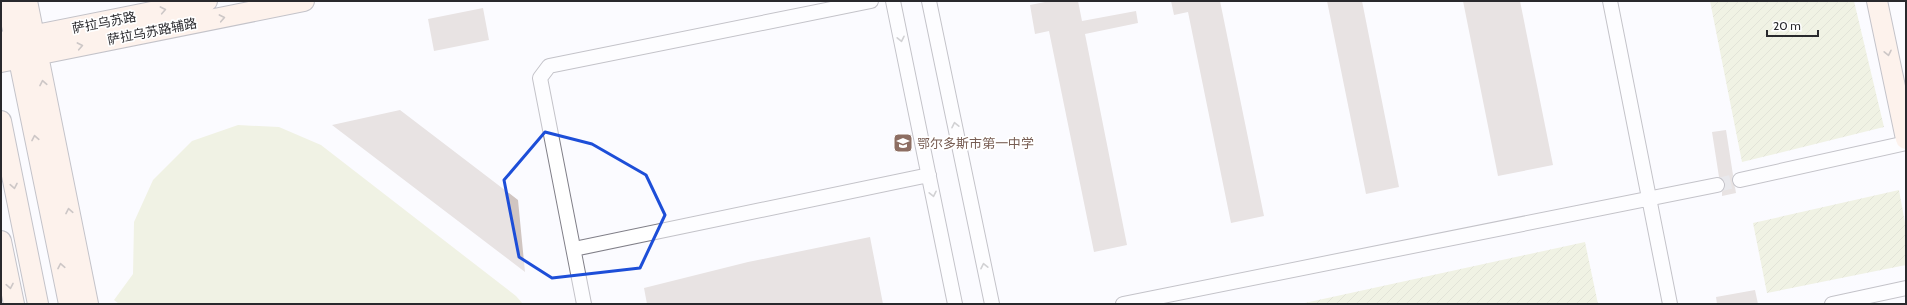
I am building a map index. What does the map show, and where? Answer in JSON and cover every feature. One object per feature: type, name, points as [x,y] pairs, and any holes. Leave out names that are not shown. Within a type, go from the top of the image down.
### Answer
[{"type":"street","points":[[7,1],[69,304]]},
{"type":"street","points":[[27,1],[18,49],[88,304]]},
{"type":"street","name":"萨拉乌苏路","points":[[18,49],[207,1]]},
{"type":"street","name":"萨拉乌苏路辅路","points":[[18,49],[304,1]]},
{"type":"street","points":[[584,304],[540,78],[549,66],[871,1]]},
{"type":"street","points":[[893,1],[955,304]]},
{"type":"street","points":[[929,1],[992,304]]},
{"type":"street","points":[[1610,1],[1670,304]]},
{"type":"street","points":[[1877,1],[1906,139]]},
{"type":"street","points":[[1,121],[38,304]]},
{"type":"street","points":[[1740,180],[1906,143]]},
{"type":"street","points":[[574,249],[929,175]]},
{"type":"street","points":[[1123,304],[1717,185]]},
{"type":"street","points":[[1,241],[14,304]]},
{"type":"street","points":[[1832,304],[1906,288]]},
{"type":"highlighted area","points":[[545,132],[592,144],[646,175],[665,215],[640,268],[552,278],[519,257],[504,180]]},
{"type":"green space","points":[[1710,1],[1854,1],[1884,127],[1742,162]]},
{"type":"green space","points":[[238,125],[279,127],[321,145],[516,296],[523,304],[119,304],[114,300],[133,274],[134,222],[153,180],[192,141]]},
{"type":"green space","points":[[1899,190],[1906,228],[1906,265],[1767,293],[1753,223]]},
{"type":"green space","points":[[1585,242],[1598,304],[1300,304]]},
{"type":"building","points":[[1050,1],[1078,1],[1082,21],[1136,11],[1138,23],[1085,34],[1127,245],[1094,252],[1049,31],[1035,34],[1030,5]]},
{"type":"building","points":[[1171,1],[1220,1],[1264,216],[1231,223],[1188,12],[1174,15]]},
{"type":"building","points":[[1327,1],[1362,1],[1399,187],[1366,194]]},
{"type":"building","points":[[1463,1],[1520,1],[1553,165],[1498,176]]},
{"type":"building","points":[[483,8],[489,40],[434,51],[428,19]]},
{"type":"building","points":[[400,110],[518,200],[525,272],[332,125]]},
{"type":"building","points":[[1726,130],[1733,175],[1732,181],[1736,193],[1722,196],[1725,184],[1723,179],[1719,177],[1712,132]]},
{"type":"building","points":[[870,237],[883,304],[647,304],[644,288],[748,262]]},
{"type":"building","points":[[1755,290],[1758,304],[1717,304],[1716,297]]},
{"type":"tunnel","points":[[1717,185],[1740,180]]},
{"type":"place","name":"鄂尔多斯市第一中学","points":[[903,143]]}]
